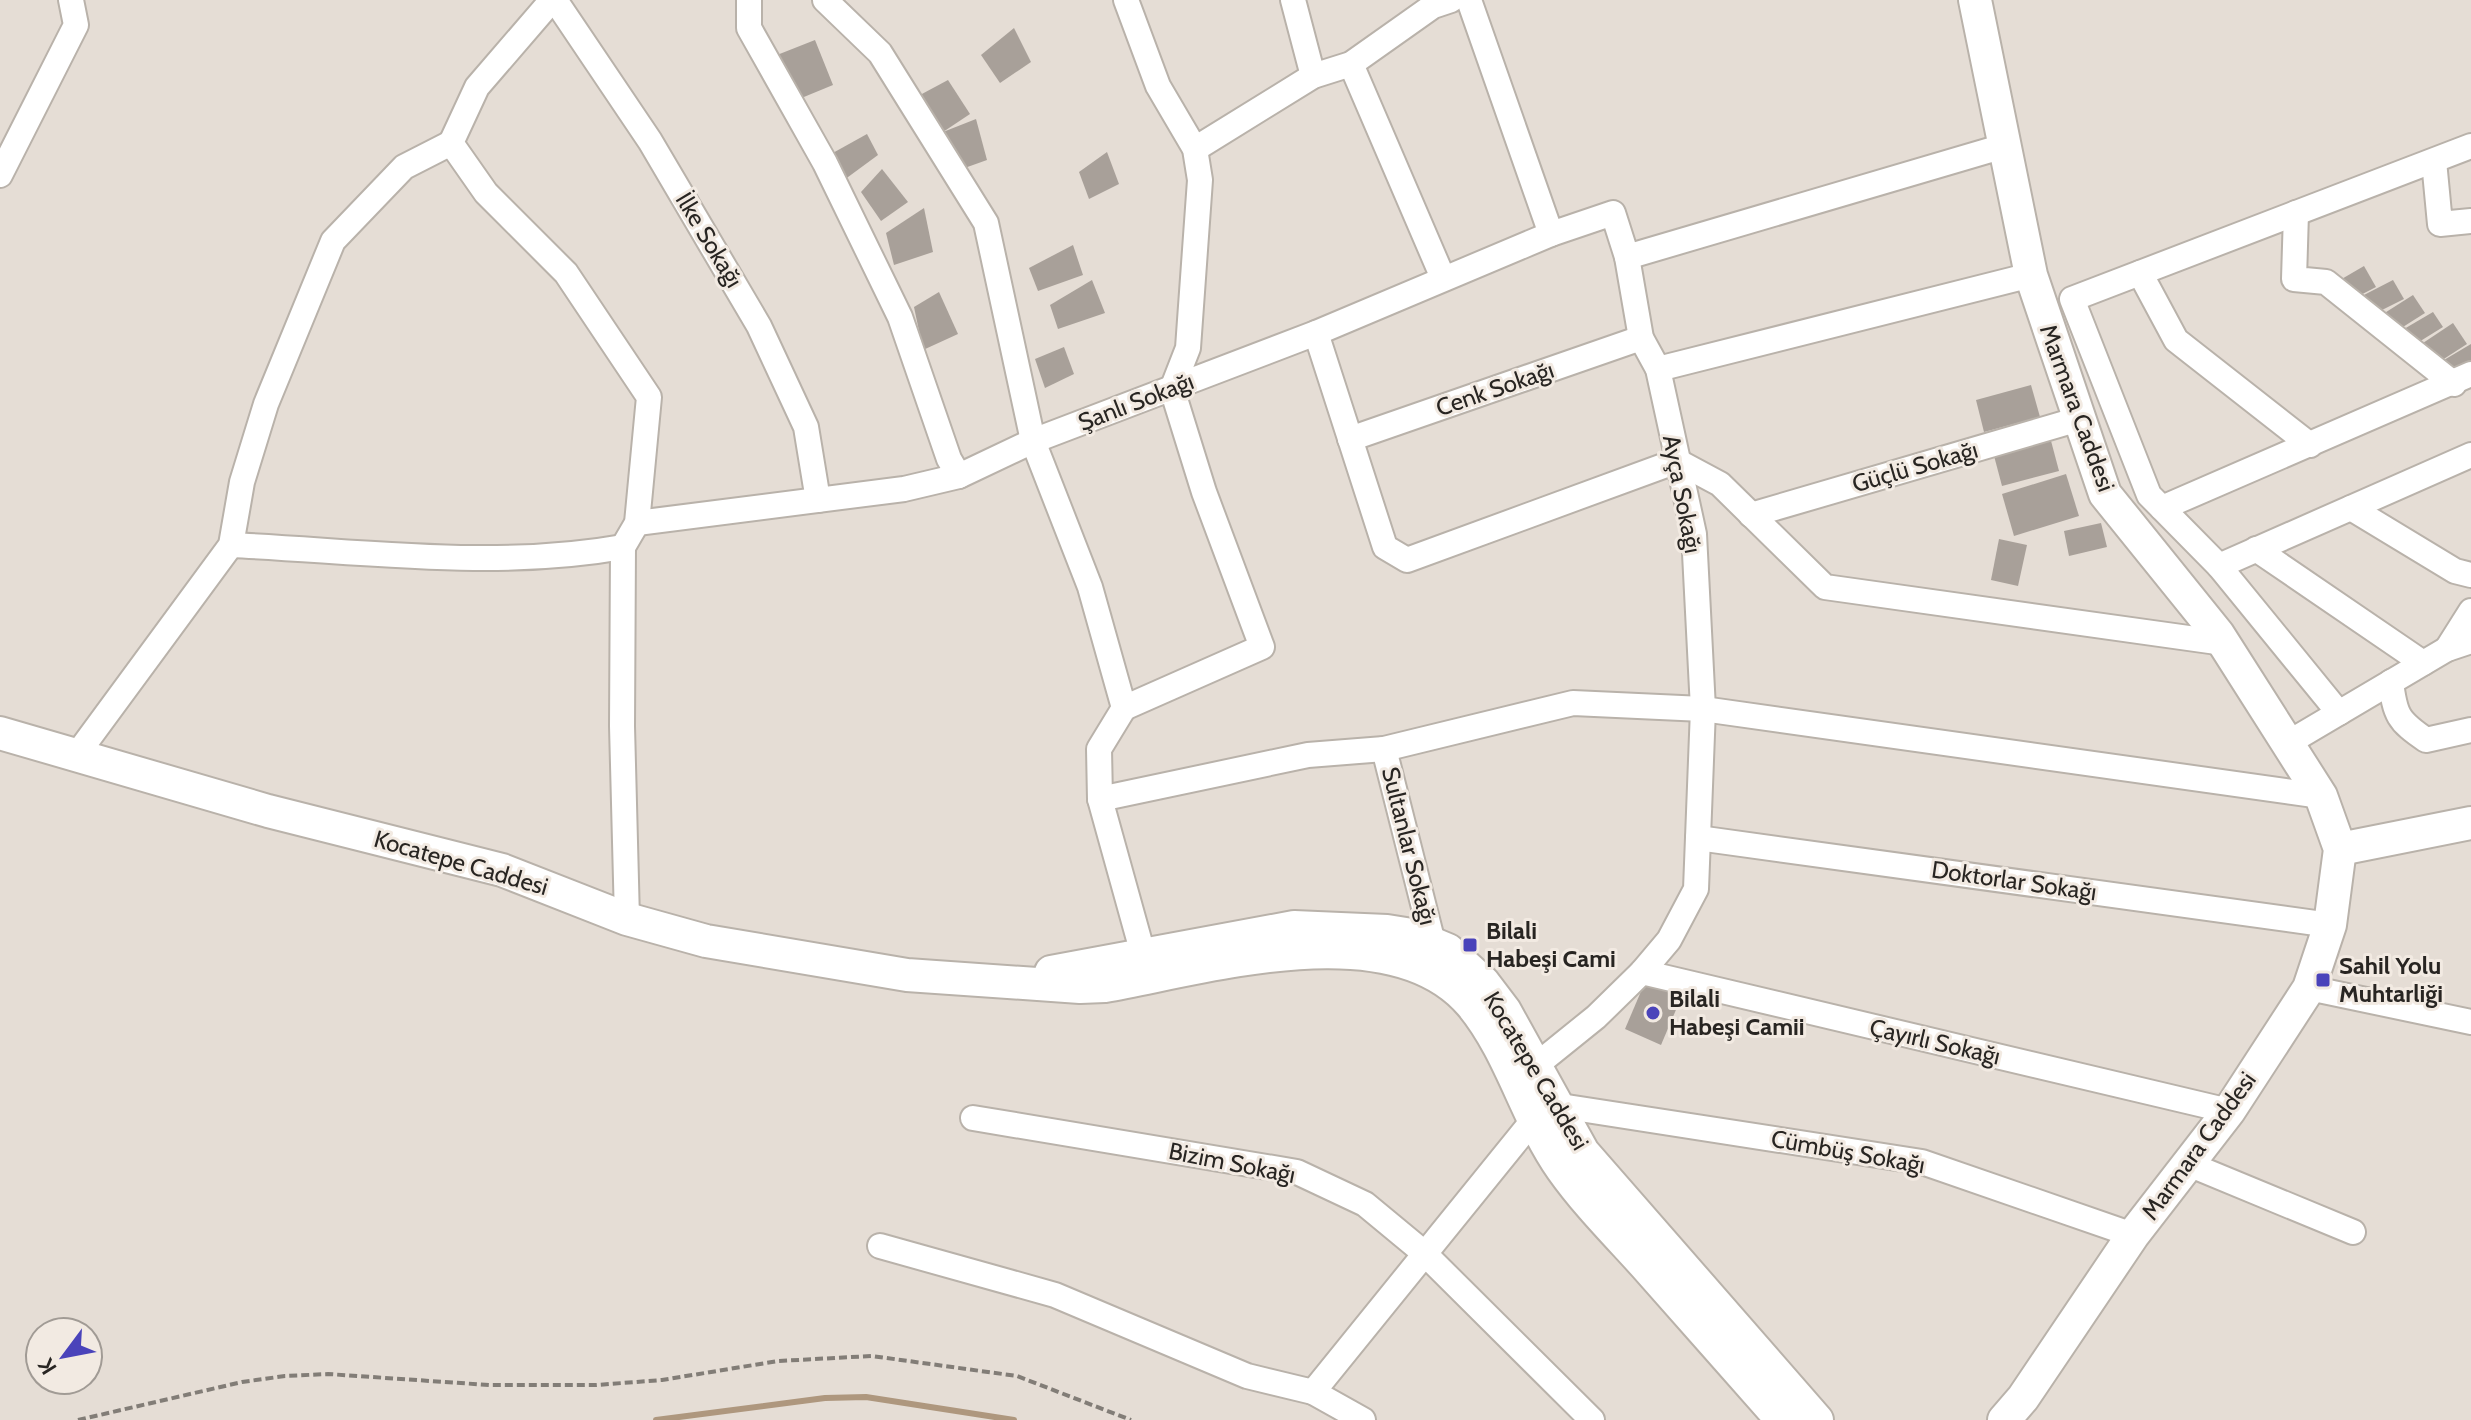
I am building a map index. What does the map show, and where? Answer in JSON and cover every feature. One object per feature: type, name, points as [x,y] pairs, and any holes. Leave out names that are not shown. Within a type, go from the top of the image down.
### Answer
[{"type":"main road","name":"Marmara Caddesi","points":[[1975,0],[2031,275],[2105,494],[2224,643],[2321,796],[2340,849],[2330,925],[2309,988],[2229,1111],[2133,1235],[2023,1398],[2004,1420]]},
{"type":"main road","name":"Kocatepe Caddesi","points":[[3,733],[75,757],[502,870],[627,919],[706,941],[852,968],[907,975],[1080,987],[1145,966],[1294,927],[1387,931],[1433,943],[1448,950],[1483,982],[1505,1011],[1525,1075],[1544,1112],[1563,1170],[1782,1420]]},
{"type":"main road","points":[[2340,849],[2471,823]]},
{"type":"main road","points":[[1433,943],[1441,978]]},
{"type":"main road","name":"Kocatepe Caddesi","points":[[1145,966],[1332,952],[1386,958],[1441,978],[1471,1004],[1525,1075]]},
{"type":"main road","name":"Kocatepe Caddesi","points":[[1544,1112],[1583,1152],[1817,1420]]},
{"type":"street","points":[[0,175],[76,25],[71,0]]},
{"type":"street","points":[[75,757],[231,545],[242,482],[266,404],[333,241],[404,167],[451,143],[477,87],[553,0]]},
{"type":"street","name":"İlke Sokağı","points":[[553,0],[650,141],[759,326],[806,427],[818,500]]},
{"type":"street","points":[[749,0],[749,28],[825,163],[900,317],[949,459],[959,476]]},
{"type":"street","points":[[825,0],[880,53],[986,223],[1033,441],[1090,587],[1124,708]]},
{"type":"street","points":[[1126,0],[1158,86],[1195,149],[1200,180],[1188,348],[1172,389],[1204,492],[1262,647],[1124,708],[1099,749],[1100,799],[1145,966]]},
{"type":"street","points":[[1293,0],[1313,76]]},
{"type":"street","points":[[1469,0],[1551,234]]},
{"type":"street","points":[[1195,149],[1313,76],[1351,64],[1438,2]]},
{"type":"street","points":[[1351,64],[1443,278]]},
{"type":"street","points":[[451,143],[486,193],[566,273],[649,397],[637,523],[623,547],[622,726],[627,919]]},
{"type":"street","points":[[1627,257],[2004,146]]},
{"type":"street","points":[[2339,713],[2219,566],[2149,495],[2072,299],[2471,146]]},
{"type":"street","points":[[2434,161],[2440,224],[2471,221]]},
{"type":"street","name":"Ayça Sokağı","points":[[1525,1075],[1596,1017],[1642,972],[1669,940],[1696,889],[1703,709],[1694,534],[1658,369],[1641,338],[1627,257],[1613,213],[1551,234]]},
{"type":"street","points":[[2296,213],[2294,279],[2326,282],[2463,379]]},
{"type":"street","name":"Şanlı Sokağı","points":[[637,523],[904,489],[959,476],[1033,441],[1316,333],[1551,234]]},
{"type":"street","points":[[2140,273],[2176,340],[2310,445]]},
{"type":"street","points":[[1658,369],[2031,275]]},
{"type":"street","points":[[1316,333],[1385,547],[1407,560],[1677,461],[1720,484],[1825,587],[2224,643]]},
{"type":"street","name":"Cenk Sokağı","points":[[1350,439],[1641,338]]},
{"type":"street","points":[[2162,508],[2463,379]]},
{"type":"street","name":"Güçlü Sokağı","points":[[1751,515],[2079,419]]},
{"type":"street","points":[[2219,566],[2471,455]]},
{"type":"street","points":[[2351,508],[2455,571],[2471,575]]},
{"type":"street","points":[[231,545],[351,550],[401,557],[583,554],[623,547]]},
{"type":"street","points":[[2256,549],[2423,663]]},
{"type":"street","points":[[2447,649],[2471,611]]},
{"type":"street","points":[[2288,743],[2447,649],[2471,641]]},
{"type":"street","points":[[2391,682],[2395,710],[2403,725],[2426,740],[2471,730]]},
{"type":"street","points":[[1100,799],[1308,755],[1384,749],[1573,703],[1703,709],[2321,796]]},
{"type":"street","name":"Sultanlar Sokağı","points":[[1384,749],[1433,943]]},
{"type":"street","name":"Doktorlar Sokağı","points":[[1698,838],[2330,925]]},
{"type":"street","name":"Çayırlı Sokağı","points":[[1642,972],[2229,1111]]},
{"type":"street","points":[[2309,988],[2471,1022]]},
{"type":"street","points":[[1313,1392],[1423,1252],[1544,1112]]},
{"type":"street","name":"Cümbüş Sokağı","points":[[1544,1112],[1922,1162],[2133,1235]]},
{"type":"street","name":"Bizim Sokağı","points":[[973,1118],[1297,1172],[1365,1204],[1423,1252],[1592,1420]]},
{"type":"street","points":[[2186,1163],[2353,1232]]},
{"type":"street","points":[[880,1246],[1055,1295],[1247,1376],[1313,1392],[1363,1420]]},
{"type":"path","points":[[78,1420],[242,1382],[285,1376],[328,1374],[489,1385],[596,1385],[662,1380],[778,1361],[872,1356],[1017,1376],[1131,1420]]},
{"type":"building","points":[[1014,28],[1031,62],[1000,83],[981,55]]},
{"type":"building","points":[[815,40],[833,85],[799,99],[777,55]]},
{"type":"building","points":[[948,80],[970,114],[943,132],[920,95]]},
{"type":"building","points":[[976,119],[987,160],[959,170],[943,132]]},
{"type":"building","points":[[867,134],[878,155],[844,180],[831,154]]},
{"type":"building","points":[[1107,152],[1119,184],[1089,199],[1079,172]]},
{"type":"building","points":[[882,169],[908,202],[881,221],[861,192]]},
{"type":"building","points":[[924,208],[933,252],[894,265],[886,233]]},
{"type":"building","points":[[1073,245],[1083,275],[1038,291],[1029,268]]},
{"type":"building","points":[[2364,266],[2376,287],[2351,300],[2340,280]]},
{"type":"building","points":[[1092,280],[1105,313],[1058,329],[1050,305]]},
{"type":"building","points":[[2393,280],[2404,299],[2372,315],[2362,296]]},
{"type":"building","points":[[939,292],[958,334],[923,350],[914,307]]},
{"type":"building","points":[[2413,295],[2425,313],[2395,332],[2383,314]]},
{"type":"building","points":[[2433,312],[2443,327],[2414,345],[2404,329]]},
{"type":"building","points":[[2453,323],[2467,344],[2436,364],[2423,343]]},
{"type":"building","points":[[2471,344],[2471,371],[2456,380],[2444,360]]},
{"type":"building","points":[[1064,347],[1074,374],[1045,388],[1035,359]]},
{"type":"building","points":[[2031,385],[2040,417],[1984,432],[1976,400]]},
{"type":"building","points":[[2050,437],[2059,471],[2002,486],[1993,452]]},
{"type":"building","points":[[2066,474],[2079,516],[2014,536],[2002,494]]},
{"type":"building","points":[[2101,523],[2107,547],[2069,556],[2064,531]]},
{"type":"building","points":[[1999,539],[2027,545],[2018,586],[1991,580]]},
{"type":"building","name":"Bilali Habeşi Camii","points":[[1645,982],[1681,998],[1661,1045],[1625,1029]]},
{"type":"waterway","points":[[656,1420],[825,1398],[866,1397],[1014,1420]]},
{"type":"place","name":"Bilali Habeşi Cami","points":[[1470,945]]},
{"type":"place","name":"Sahil Yolu Muhtarliği","points":[[2323,980]]},
{"type":"place","name":"Bilali Habeşi Camii","points":[[1653,1013]]}]
